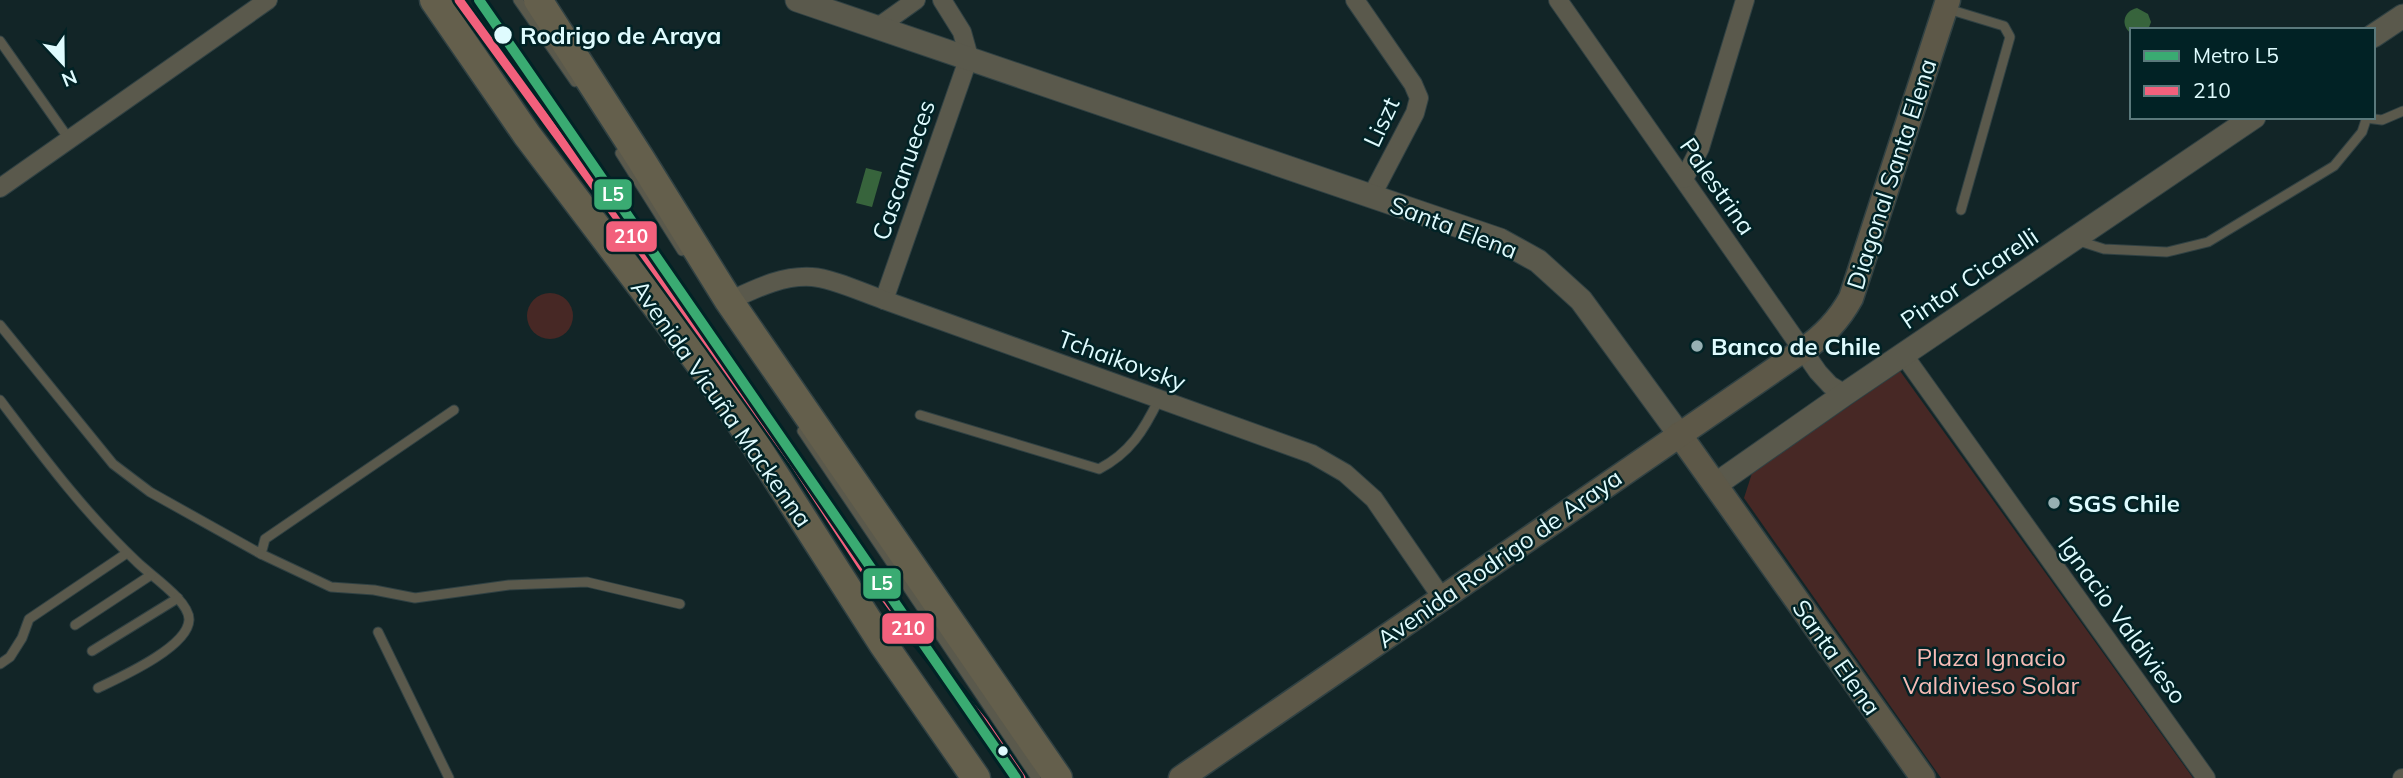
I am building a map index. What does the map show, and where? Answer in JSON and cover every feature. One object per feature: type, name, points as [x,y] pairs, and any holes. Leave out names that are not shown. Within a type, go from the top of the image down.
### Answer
[{"type":"main road","name":"Avenida Vicuña Mackenna","points":[[434,0],[527,135],[707,373],[883,644],[975,778]]},
{"type":"main road","points":[[538,0],[729,301],[1058,778]]},
{"type":"main road","name":"Diagonal Santa Elena","points":[[1811,345],[1835,323],[1851,298],[1947,4]]},
{"type":"main road","name":"Avenida Rodrigo de Araya","points":[[1181,778],[1811,345]]},
{"type":"main road","name":"Santa Elena","points":[[1679,435],[1923,778]]},
{"type":"street","points":[[0,188],[268,0]]},
{"type":"street","name":"Santa Elena","points":[[797,0],[1500,240],[1547,268],[1581,300],[1679,435]]},
{"type":"street","points":[[878,27],[916,0]]},
{"type":"street","points":[[942,0],[962,32],[969,57]]},
{"type":"street","name":"Liszt","points":[[1355,0],[1413,84],[1419,98],[1415,113],[1373,195]]},
{"type":"street","name":"Palestrina","points":[[1558,0],[1684,179],[1811,345],[1830,385],[1845,394]]},
{"type":"street","points":[[1684,179],[1700,148],[1745,0]]},
{"type":"street","points":[[2375,36],[2403,16]]},
{"type":"street","name":"Cascanueces","points":[[884,300],[969,57]]},
{"type":"street","name":"Pintor Cicarelli","points":[[1715,485],[1903,354],[2251,119]]},
{"type":"street","name":"Tchaikovsky","points":[[729,301],[769,283],[789,278],[814,277],[1312,454],[1345,473],[1374,499],[1442,598]]},
{"type":"street","name":"Ignacio Valdivieso","points":[[1903,354],[2206,778]]},
{"type":"lane","points":[[458,0],[711,346],[795,464],[862,566],[983,722],[1021,778]]},
{"type":"lane","points":[[518,0],[579,89]]},
{"type":"lane","points":[[1947,4],[2004,26],[2010,37],[1961,210]]},
{"type":"lane","points":[[0,41],[69,139]]},
{"type":"lane","points":[[2374,119],[2382,120],[2403,111]]},
{"type":"lane","points":[[2074,240],[2104,249],[2166,252],[2208,242],[2334,166],[2362,132],[2366,119]]},
{"type":"lane","points":[[614,144],[690,264]]},
{"type":"lane","points":[[0,326],[113,464],[150,492],[261,554],[331,587],[374,590],[415,597],[509,585],[587,582],[680,604]]},
{"type":"lane","points":[[920,415],[1099,469],[1132,445],[1147,424],[1159,399]]},
{"type":"lane","points":[[0,400],[81,506],[127,553],[178,598],[188,613],[189,623],[179,639],[148,662],[98,688]]},
{"type":"lane","points":[[261,554],[265,539],[454,410]]},
{"type":"lane","points":[[793,417],[1036,778]]},
{"type":"lane","points":[[0,664],[10,657],[29,619],[127,553]]},
{"type":"lane","points":[[75,625],[151,575]]},
{"type":"lane","points":[[92,651],[178,598]]},
{"type":"lane","points":[[378,632],[449,778]]},
{"type":"green space","points":[[550,293],[566,300],[573,316],[566,332],[550,339],[534,332],[527,316],[534,300]]},
{"type":"green space","name":"Plaza Ignacio Valdivieso Solar","points":[[1900,371],[2193,778],[1941,778],[1744,498],[1752,473]]},
{"type":"shaded area","points":[[2137,8],[2148,14],[2151,22],[2149,28],[2130,28],[2130,32],[2128,31],[2125,19]]},
{"type":"shaded area","points":[[866,168],[882,172],[872,207],[856,203]]},
{"type":"metro line","name":"L5","points":[[479,0],[1016,778]]},
{"type":"transit line","name":"210","points":[[459,0],[711,346],[795,464],[862,566],[983,722],[1021,778]]},
{"type":"place","name":"Rodrigo de Araya","points":[[503,35]]},
{"type":"place","name":"Banco de Chile","points":[[1697,346]]},
{"type":"place","name":"SGS Chile","points":[[2054,503]]}]
